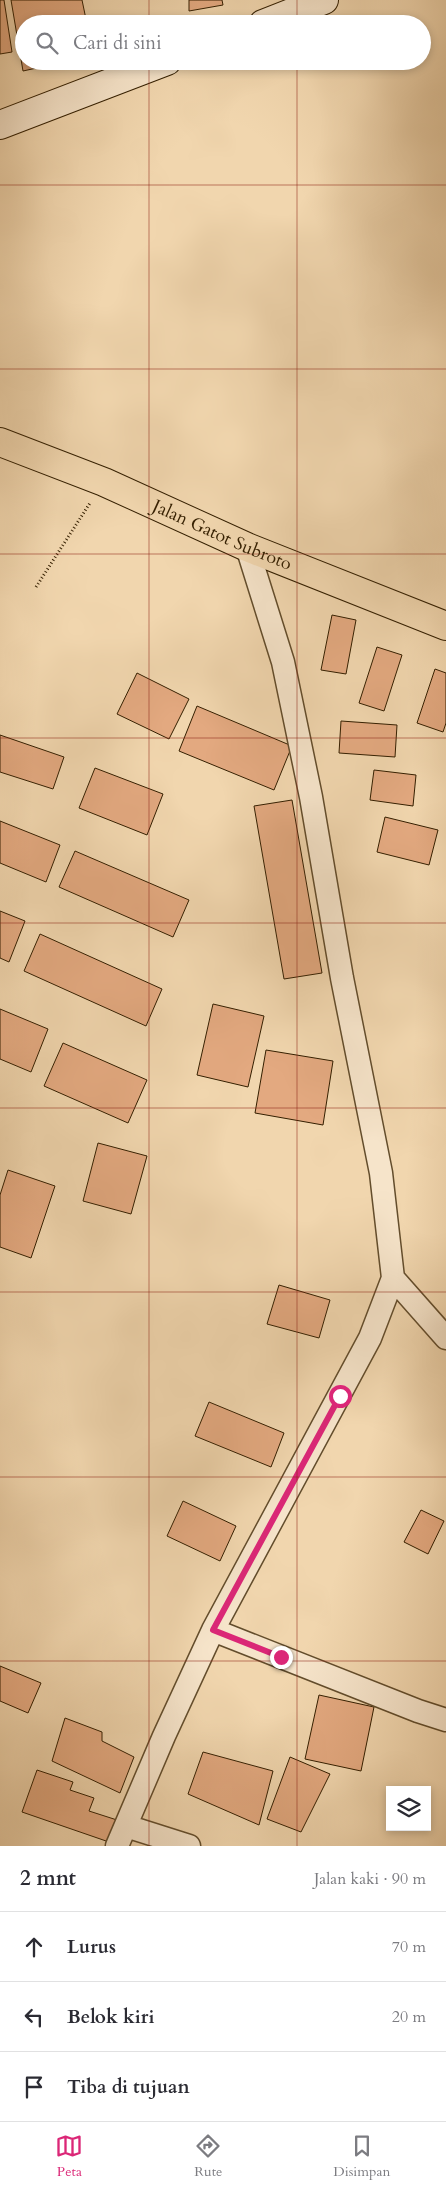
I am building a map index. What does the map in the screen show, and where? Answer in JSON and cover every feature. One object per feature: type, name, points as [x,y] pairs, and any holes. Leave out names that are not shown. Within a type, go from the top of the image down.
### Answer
[{"type":"highway","name":"Jalan Gatot Subroto","points":[[0,442],[104,482],[247,547],[446,626]]},
{"type":"main road","points":[[286,15],[324,0]]},
{"type":"main road","points":[[0,125],[144,70]]},
{"type":"street","points":[[189,1846],[121,1836],[213,1630],[370,1338],[393,1278],[381,1173],[342,978],[311,796],[283,662],[247,547]]},
{"type":"street","points":[[393,1278],[446,1338]]},
{"type":"street","points":[[213,1630],[418,1711],[446,1720]]},
{"type":"path","points":[[36,587],[104,482]]},
{"type":"building","points":[[0,0],[4,0],[12,52],[0,54]]},
{"type":"building","points":[[11,0],[82,0],[85,15],[15,15],[15,24]]},
{"type":"building","points":[[189,0],[222,0],[223,5],[189,11]]},
{"type":"building","points":[[332,615],[356,620],[346,674],[321,670]]},
{"type":"building","points":[[377,647],[402,655],[384,711],[359,703]]},
{"type":"building","points":[[435,669],[446,673],[446,723],[443,732],[417,723]]},
{"type":"building","points":[[137,673],[189,699],[169,739],[117,714]]},
{"type":"building","points":[[197,706],[292,746],[274,790],[179,751]]},
{"type":"building","points":[[341,721],[397,725],[395,757],[339,753]]},
{"type":"building","points":[[0,735],[64,757],[53,789],[0,772]]},
{"type":"building","points":[[95,768],[163,794],[147,835],[79,808]]},
{"type":"building","points":[[374,770],[416,775],[413,806],[370,800]]},
{"type":"building","points":[[292,800],[322,973],[284,979],[254,806]]},
{"type":"building","points":[[385,817],[438,830],[429,865],[377,852]]},
{"type":"building","points":[[0,821],[60,845],[46,882],[0,863]]},
{"type":"building","points":[[75,851],[189,900],[173,937],[59,887]]},
{"type":"building","points":[[0,911],[25,921],[9,962],[0,958]]},
{"type":"building","points":[[40,934],[162,989],[146,1026],[24,971]]},
{"type":"building","points":[[213,1004],[264,1016],[248,1087],[197,1075]]},
{"type":"building","points":[[0,1009],[48,1029],[31,1072],[0,1059]]},
{"type":"building","points":[[63,1043],[147,1080],[128,1123],[44,1086]]},
{"type":"building","points":[[266,1050],[333,1061],[323,1125],[255,1113]]},
{"type":"building","points":[[98,1143],[147,1156],[131,1214],[83,1201]]},
{"type":"building","points":[[8,1170],[55,1186],[31,1258],[0,1247],[0,1195]]},
{"type":"building","points":[[279,1285],[330,1300],[319,1338],[267,1324]]},
{"type":"building","points":[[209,1402],[284,1433],[271,1467],[195,1436]]},
{"type":"building","points":[[183,1501],[236,1526],[220,1561],[167,1536]]},
{"type":"building","points":[[421,1510],[444,1521],[428,1554],[404,1542]]},
{"type":"building","points":[[0,1666],[41,1683],[28,1713],[0,1701]]},
{"type":"building","points":[[319,1695],[374,1707],[361,1771],[305,1759]]},
{"type":"building","points":[[65,1718],[102,1732],[102,1741],[134,1757],[120,1793],[52,1761]]},
{"type":"building","points":[[203,1752],[273,1771],[259,1825],[188,1794]]},
{"type":"building","points":[[290,1757],[330,1774],[301,1832],[267,1819]]},
{"type":"building","points":[[37,1770],[73,1782],[70,1790],[94,1798],[89,1811],[117,1820],[109,1842],[22,1812]]},
{"type":"route","points":[[281,1657],[213,1630],[340,1396]]}]
